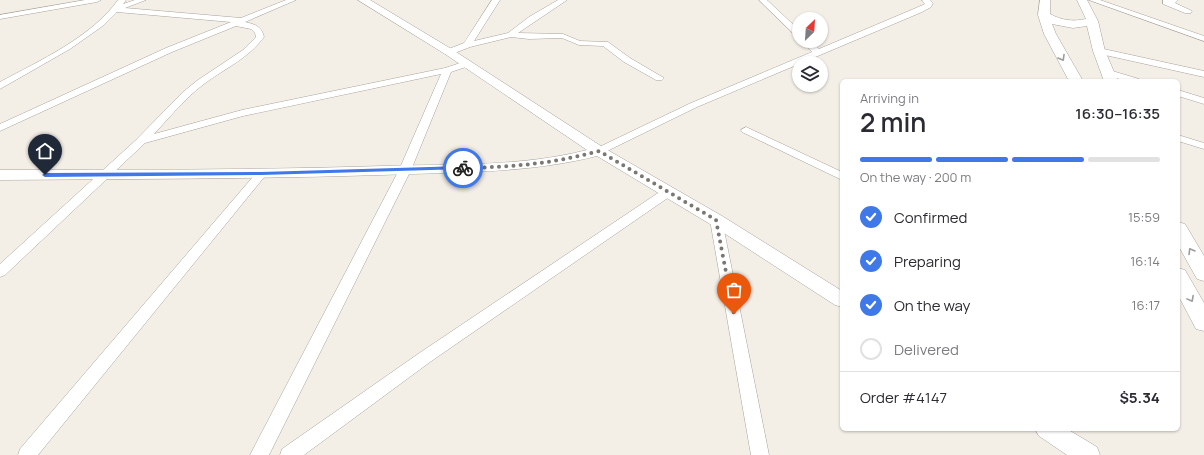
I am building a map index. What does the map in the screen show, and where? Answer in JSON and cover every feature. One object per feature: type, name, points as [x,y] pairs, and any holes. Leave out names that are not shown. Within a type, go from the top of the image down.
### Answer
[{"type":"main road","points":[[1045,0],[1044,16],[1050,34],[1075,79]]},
{"type":"main road","points":[[1082,0],[1092,21],[1098,46],[1110,77]]},
{"type":"main road","points":[[1044,16],[1060,23],[1074,25],[1092,21]]},
{"type":"main road","points":[[1050,34],[1063,32],[1076,34],[1098,46]]},
{"type":"main road","points":[[1180,232],[1204,274]]},
{"type":"main road","points":[[1180,279],[1204,323]]},
{"type":"street","points":[[0,17],[97,0]]},
{"type":"street","points":[[0,86],[67,48],[119,6],[142,0]]},
{"type":"street","points":[[0,128],[169,50],[292,0]]},
{"type":"street","points":[[363,0],[449,52],[599,151],[716,220],[840,299]]},
{"type":"street","points":[[467,45],[496,0]]},
{"type":"street","points":[[511,35],[532,19],[563,0]]},
{"type":"street","points":[[763,0],[792,27]]},
{"type":"street","points":[[0,175],[261,174],[405,170],[537,164],[568,159],[599,151],[694,105],[919,10],[928,5],[929,3],[926,0]]},
{"type":"street","points":[[1093,0],[1204,39]]},
{"type":"street","points":[[1174,0],[1166,2],[1188,11]]},
{"type":"street","points":[[0,272],[142,140],[194,87],[247,52],[260,37],[260,33],[255,27],[238,21],[119,6]]},
{"type":"street","points":[[449,52],[467,45],[511,35],[563,36],[579,43],[605,44],[626,60],[659,78]]},
{"type":"street","points":[[1098,46],[1204,74]]},
{"type":"street","points":[[813,48],[817,52]]},
{"type":"street","points":[[142,140],[242,113],[447,70],[466,64]]},
{"type":"street","points":[[259,455],[405,170],[447,70]]},
{"type":"street","points":[[1110,77],[1123,79]]},
{"type":"street","points":[[1180,94],[1204,101]]},
{"type":"street","points":[[746,130],[840,175]]},
{"type":"street","points":[[1180,139],[1204,146]]},
{"type":"street","points":[[27,455],[261,174]]},
{"type":"street","points":[[290,455],[424,358],[668,192]]},
{"type":"street","points":[[716,220],[760,455]]},
{"type":"street","points":[[1050,431],[1088,455]]},
{"type":"way so far","points":[[463,168],[537,164],[568,159],[599,151],[716,220],[734,314]]},
{"type":"route","points":[[45,175],[261,174],[463,168]]}]
